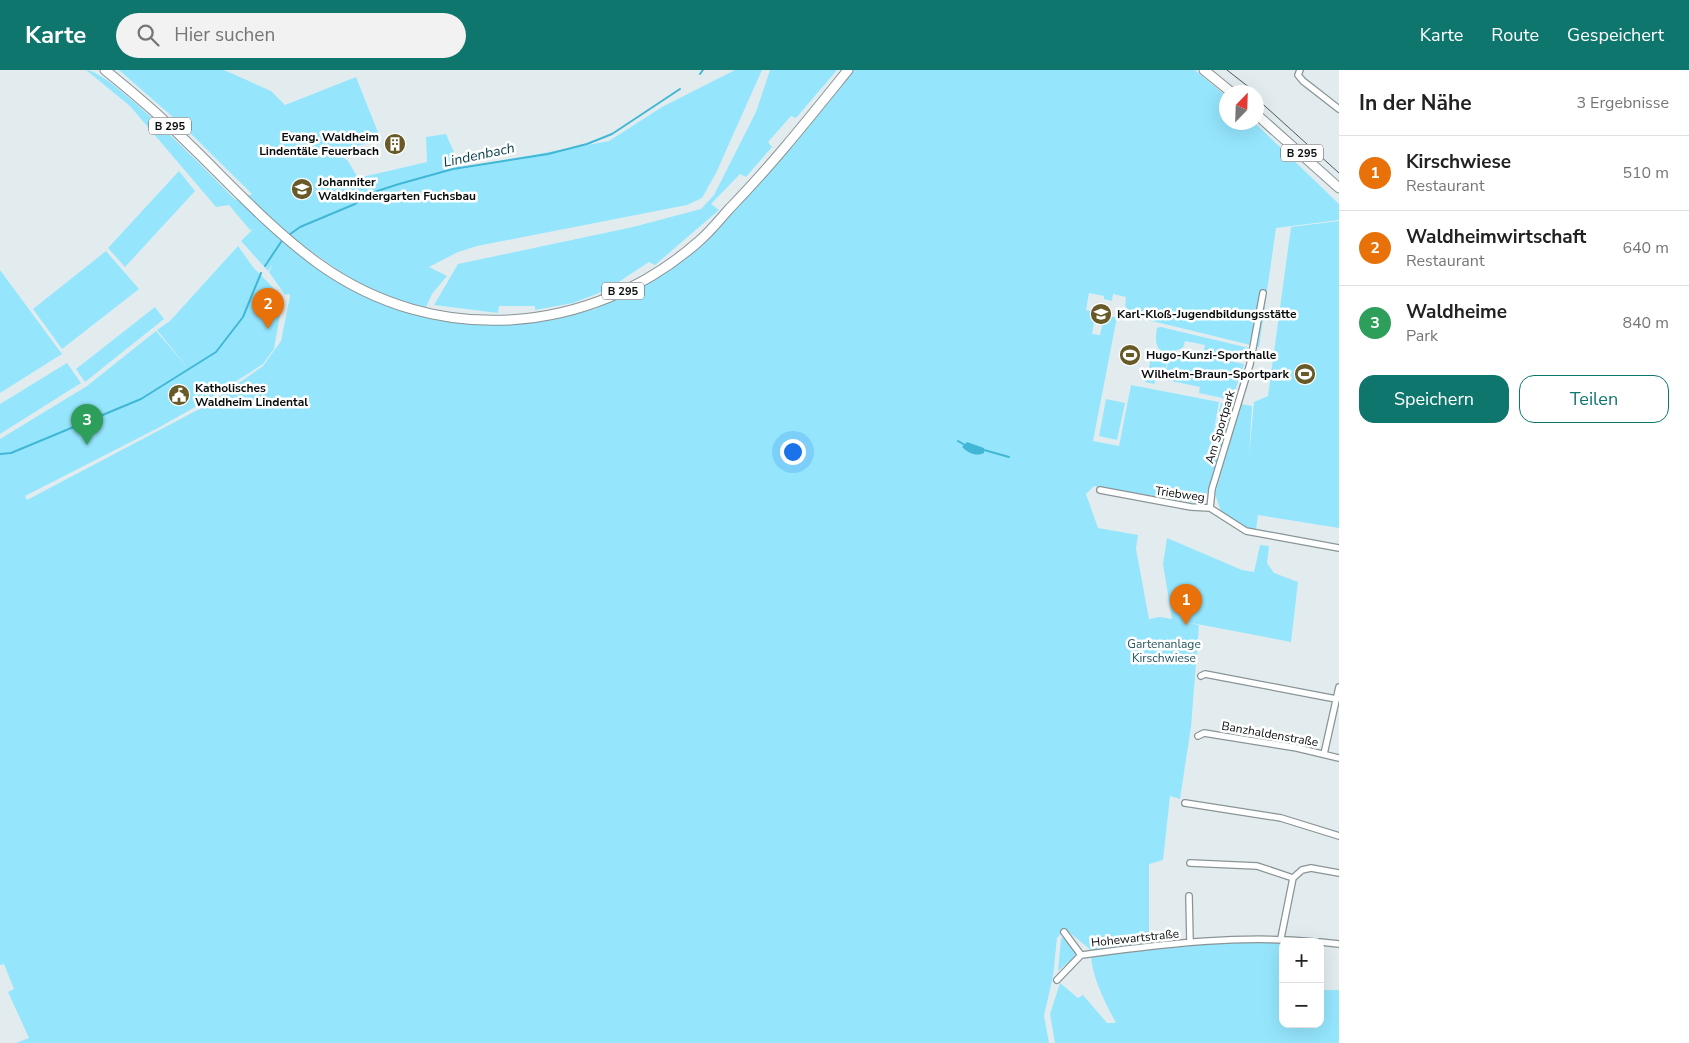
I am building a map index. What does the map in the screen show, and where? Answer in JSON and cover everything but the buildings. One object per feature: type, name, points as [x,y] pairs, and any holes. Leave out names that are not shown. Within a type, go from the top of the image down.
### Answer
[{"type":"main road","name":"B 295","points":[[105,70],[160,116],[280,232],[321,265],[354,285],[421,312],[450,318],[496,321],[545,316],[604,299],[643,281],[699,242],[745,193],[848,70]]},
{"type":"main road","points":[[1204,70],[1222,85]]},
{"type":"main road","name":"B 295","points":[[1264,121],[1339,188]]},
{"type":"street","points":[[1300,70],[1298,74],[1303,81],[1339,109]]},
{"type":"street","name":"Am Sportpark","points":[[1210,508],[1212,489],[1250,364],[1263,293]]},
{"type":"street","name":"Triebweg","points":[[1100,490],[1190,507],[1210,508],[1246,532],[1339,548]]},
{"type":"street","points":[[1201,676],[1205,674],[1336,698]]},
{"type":"street","points":[[1324,754],[1339,687]]},
{"type":"street","name":"Banzhaldenstraße","points":[[1198,736],[1204,733],[1212,734],[1339,758]]},
{"type":"street","points":[[1185,803],[1281,818],[1339,836]]},
{"type":"street","points":[[1190,863],[1257,866],[1293,878]]},
{"type":"street","points":[[1281,938],[1293,878],[1302,870],[1311,868],[1339,873]]},
{"type":"street","name":"Hohewartstraße","points":[[1189,896],[1190,942]]},
{"type":"street","points":[[1057,980],[1082,955],[1064,932]]},
{"type":"street","name":"Hohewartstraße","points":[[1082,955],[1141,946],[1279,938]]},
{"type":"street","points":[[1324,942],[1339,944]]},
{"type":"green space","name":"Gartenanlage Kirschwiese","points":[[86,70],[98,75],[116,87],[138,105],[236,200],[252,194],[182,125],[119,70],[224,70],[271,91],[285,105],[356,77],[381,140],[335,151],[348,161],[358,178],[427,162],[426,137],[446,134],[461,168],[609,141],[662,107],[735,70],[762,70],[716,173],[702,198],[687,205],[477,246],[458,252],[429,267],[447,276],[432,294],[426,307],[392,299],[351,279],[299,243],[288,245],[344,284],[462,322],[507,324],[552,320],[595,309],[632,292],[672,265],[851,70],[1195,70],[1219,90],[1219,130],[1262,130],[1339,204],[1339,220],[1276,228],[1259,347],[1148,320],[1147,315],[1125,309],[1126,297],[1113,294],[1112,301],[1104,299],[1104,296],[1089,293],[1086,310],[1099,313],[1098,317],[1095,317],[1092,334],[1100,335],[1104,317],[1117,317],[1093,441],[1119,446],[1131,385],[1219,402],[1211,446],[1221,403],[1232,405],[1218,467],[1202,504],[1094,486],[1086,494],[1098,528],[1138,535],[1136,549],[1149,619],[1160,617],[1172,619],[1163,564],[1167,538],[1242,570],[1254,572],[1260,545],[1269,546],[1267,563],[1274,573],[1298,582],[1291,642],[1176,620],[1199,625],[1191,727],[1180,799],[1170,796],[1163,860],[1149,864],[1149,947],[1214,942],[1279,941],[1279,1028],[1324,1028],[1324,990],[1339,990],[1339,1043],[1055,1043],[1050,1014],[1060,983],[1078,998],[1083,995],[1107,1023],[1116,1023],[1096,978],[1091,959],[1091,950],[1065,929],[1057,938],[1053,976],[1044,1016],[1049,1043],[16,1043],[29,1038],[8,992],[14,989],[4,964],[0,965],[0,439],[87,386],[156,331],[187,367],[157,330],[170,321],[238,246],[253,267],[283,298],[274,349],[263,364],[204,402],[158,428],[25,496],[27,500],[207,405],[263,366],[281,341],[290,296],[289,294],[285,295],[269,272],[273,264],[268,271],[241,241],[253,229],[250,230],[229,205],[216,207],[130,106]]},
{"type":"green space","points":[[770,70],[837,70],[796,118],[791,116],[768,142],[772,147],[746,177],[740,174],[711,204],[719,210],[655,265],[649,262],[617,283],[617,286],[573,303],[535,310],[535,306],[499,306],[498,313],[434,305],[458,264],[633,227],[701,209],[714,195],[756,112]]},
{"type":"green space","points":[[179,171],[195,191],[125,267],[108,248]]},
{"type":"green space","name":"Wilhelm-Braun-Sportpark","points":[[1339,221],[1339,528],[1258,515],[1256,529],[1285,534],[1284,538],[1247,528],[1233,520],[1221,511],[1215,494],[1241,404],[1252,406],[1249,456],[1254,402],[1268,396],[1291,227]]},
{"type":"green space","points":[[106,251],[139,289],[62,349],[33,309]]},
{"type":"green space","points":[[0,270],[62,354],[0,393]]},
{"type":"green space","points":[[155,307],[164,319],[85,382],[76,369]]},
{"type":"green space","points":[[1160,327],[1249,348],[1245,360],[1204,350],[1205,345],[1185,341],[1183,348],[1165,352],[1161,351],[1157,345],[1157,328]]},
{"type":"green space","points":[[1175,355],[1203,360],[1204,356],[1244,364],[1232,400],[1199,393],[1200,387],[1157,378],[1154,384],[1145,382],[1144,369],[1166,373],[1169,356]]},
{"type":"green space","points":[[1151,356],[1168,360],[1165,371],[1149,368]]},
{"type":"green space","points":[[67,363],[81,383],[0,434],[0,404]]},
{"type":"green space","points":[[1106,399],[1125,403],[1117,440],[1099,436]]},
{"type":"green space","points":[[1064,936],[1076,952],[1074,957],[1058,971],[1061,939]]},
{"type":"shaded area","points":[[967,442],[984,448],[984,453],[972,454],[967,451],[962,447]]},
{"type":"waterway","name":"Lindenbach","points":[[700,74],[703,70]]},
{"type":"waterway","name":"Lindenbach","points":[[289,235],[300,227],[355,204],[368,194],[399,184],[453,169],[548,154],[587,144],[612,134],[680,89]]},
{"type":"waterway","name":"Lindenbach","points":[[265,266],[283,239]]},
{"type":"waterway","name":"Lindenbach","points":[[0,454],[11,453],[141,399],[216,352],[243,317],[261,273]]},
{"type":"waterway","points":[[958,441],[965,445]]},
{"type":"waterway","points":[[984,450],[1009,457]]},
{"type":"tram line","points":[[1227,70],[1246,85]]},
{"type":"tram line","points":[[1264,105],[1339,173]]},
{"type":"place","name":"Evang. Waldheim Lindentäle Feuerbach","points":[[395,144]]},
{"type":"place","name":"Johanniter Waldkindergarten Fuchsbau","points":[[302,189]]},
{"type":"place","name":"Karl-Kloß-Jugendbildungsstätte","points":[[1101,314]]},
{"type":"place","name":"Waldheimwirtschaft","points":[[268,329]]},
{"type":"place","name":"Hugo-Kunzi-Sporthalle","points":[[1130,355]]},
{"type":"place","name":"Wilhelm-Braun-Sportpark","points":[[1305,374]]},
{"type":"place","name":"Katholisches Waldheim Lindental","points":[[179,395]]},
{"type":"place","name":"Waldheime","points":[[87,445]]},
{"type":"place","name":"Kirschwiese","points":[[1186,625]]}]
